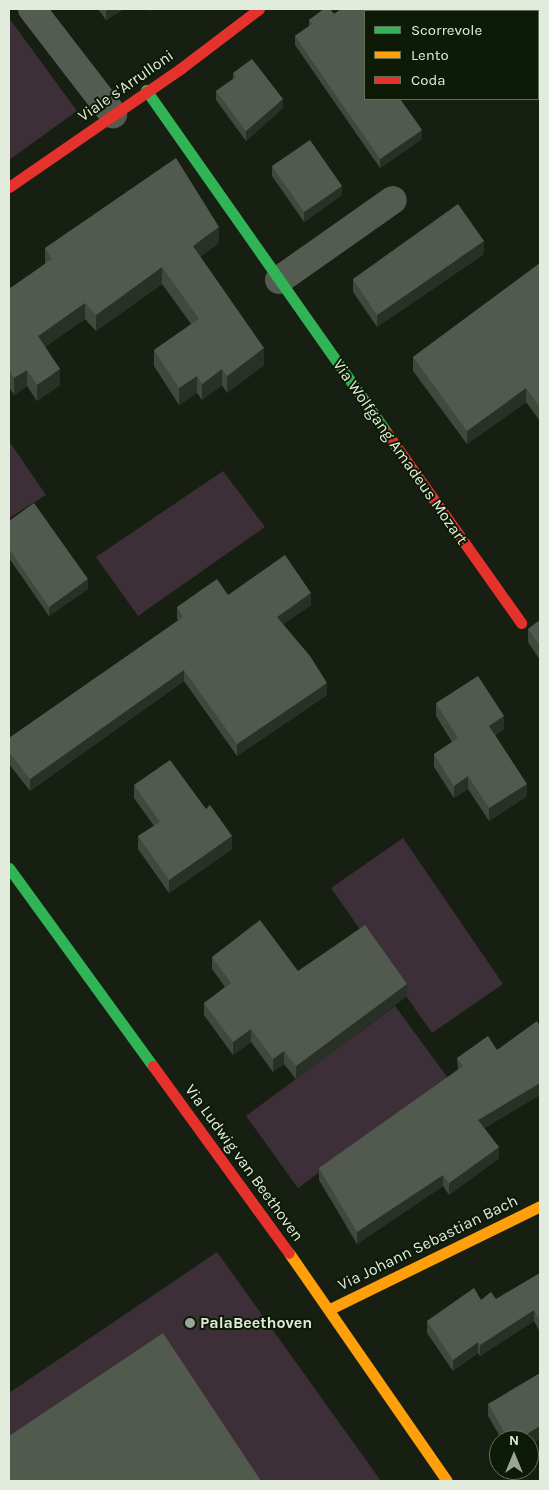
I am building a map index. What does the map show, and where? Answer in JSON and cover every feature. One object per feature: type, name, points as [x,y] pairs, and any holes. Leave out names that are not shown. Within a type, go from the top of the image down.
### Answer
[{"type":"street","points":[[32,9],[113,114]]},
{"type":"street","name":"Viale s'Arrulloni","points":[[9,187],[146,90],[180,69],[259,9]]},
{"type":"street","name":"Via Wolfgang Amadeus Mozart","points":[[146,90],[521,623]]},
{"type":"street","points":[[279,280],[393,200]]},
{"type":"street","name":"Via Ludwig van Beethoven","points":[[9,868],[330,1309],[447,1481]]},
{"type":"street","name":"Via Johann Sebastian Bach","points":[[330,1309],[540,1206]]},
{"type":"shaded area","points":[[9,18],[77,111],[9,160]]},
{"type":"shaded area","points":[[9,441],[46,495],[9,518]]},
{"type":"shaded area","points":[[223,471],[265,527],[138,616],[96,557]]},
{"type":"shaded area","points":[[403,838],[503,984],[432,1033],[331,888]]},
{"type":"shaded area","points":[[395,1006],[448,1078],[298,1188],[246,1116]]},
{"type":"shaded area","name":"PalaBeethoven","points":[[217,1252],[381,1481],[9,1481],[9,1393]]},
{"type":"building","points":[[324,9],[330,9],[334,14],[341,9],[425,9],[364,10],[364,100],[401,100],[422,130],[380,159],[295,36],[312,24],[309,20]]},
{"type":"building","points":[[252,59],[283,99],[246,131],[216,91],[236,77],[233,73]]},
{"type":"building","points":[[310,140],[342,186],[304,212],[272,166]]},
{"type":"building","points":[[176,158],[219,227],[193,246],[264,348],[227,376],[222,369],[202,384],[197,376],[179,388],[154,350],[199,319],[162,267],[96,315],[85,303],[38,336],[60,369],[37,385],[27,370],[14,378],[9,370],[9,289],[52,259],[45,248]]},
{"type":"building","points":[[458,204],[484,241],[377,315],[353,279]]},
{"type":"building","points":[[540,263],[540,407],[526,388],[467,431],[413,357]]},
{"type":"building","points":[[34,503],[88,579],[49,607],[9,549],[9,521]]},
{"type":"building","points":[[285,555],[311,593],[277,617],[310,656],[327,683],[237,744],[184,670],[30,779],[9,752],[9,738],[183,617],[177,607],[217,579],[228,595]]},
{"type":"building","points":[[540,620],[540,646],[528,629]]},
{"type":"building","points":[[478,676],[504,716],[489,726],[527,784],[489,808],[468,776],[454,786],[434,754],[458,738],[436,703]]},
{"type":"building","points":[[170,760],[206,809],[210,805],[232,836],[169,880],[138,836],[160,822],[134,785]]},
{"type":"building","points":[[260,920],[298,971],[365,925],[407,984],[296,1066],[284,1051],[273,1059],[251,1029],[233,1042],[204,1003],[231,983],[212,957]]},
{"type":"building","points":[[537,1021],[540,1026],[540,1083],[478,1120],[499,1147],[449,1183],[443,1175],[357,1232],[319,1168],[463,1066],[457,1058],[488,1036],[497,1050]]},
{"type":"building","points":[[540,1273],[540,1321],[534,1310],[480,1345],[478,1342],[453,1360],[427,1321],[474,1288],[481,1300],[491,1292],[496,1299]]},
{"type":"building","points":[[163,1333],[261,1481],[9,1481],[9,1436]]},
{"type":"building","points":[[540,1373],[540,1426],[534,1430],[503,1430],[488,1404]]},
{"type":"traffic: fast","points":[[146,90],[386,432]]},
{"type":"traffic: fast","points":[[9,868],[153,1066]]},
{"type":"traffic: slow","points":[[330,1309],[540,1206]]},
{"type":"traffic: slow","points":[[289,1253],[447,1481]]},
{"type":"traffic: jam","points":[[9,187],[180,69],[259,9]]},
{"type":"traffic: jam","points":[[386,432],[521,623]]},
{"type":"traffic: jam","points":[[153,1066],[289,1253]]},
{"type":"place","name":"PalaBeethoven","points":[[190,1323]]}]
